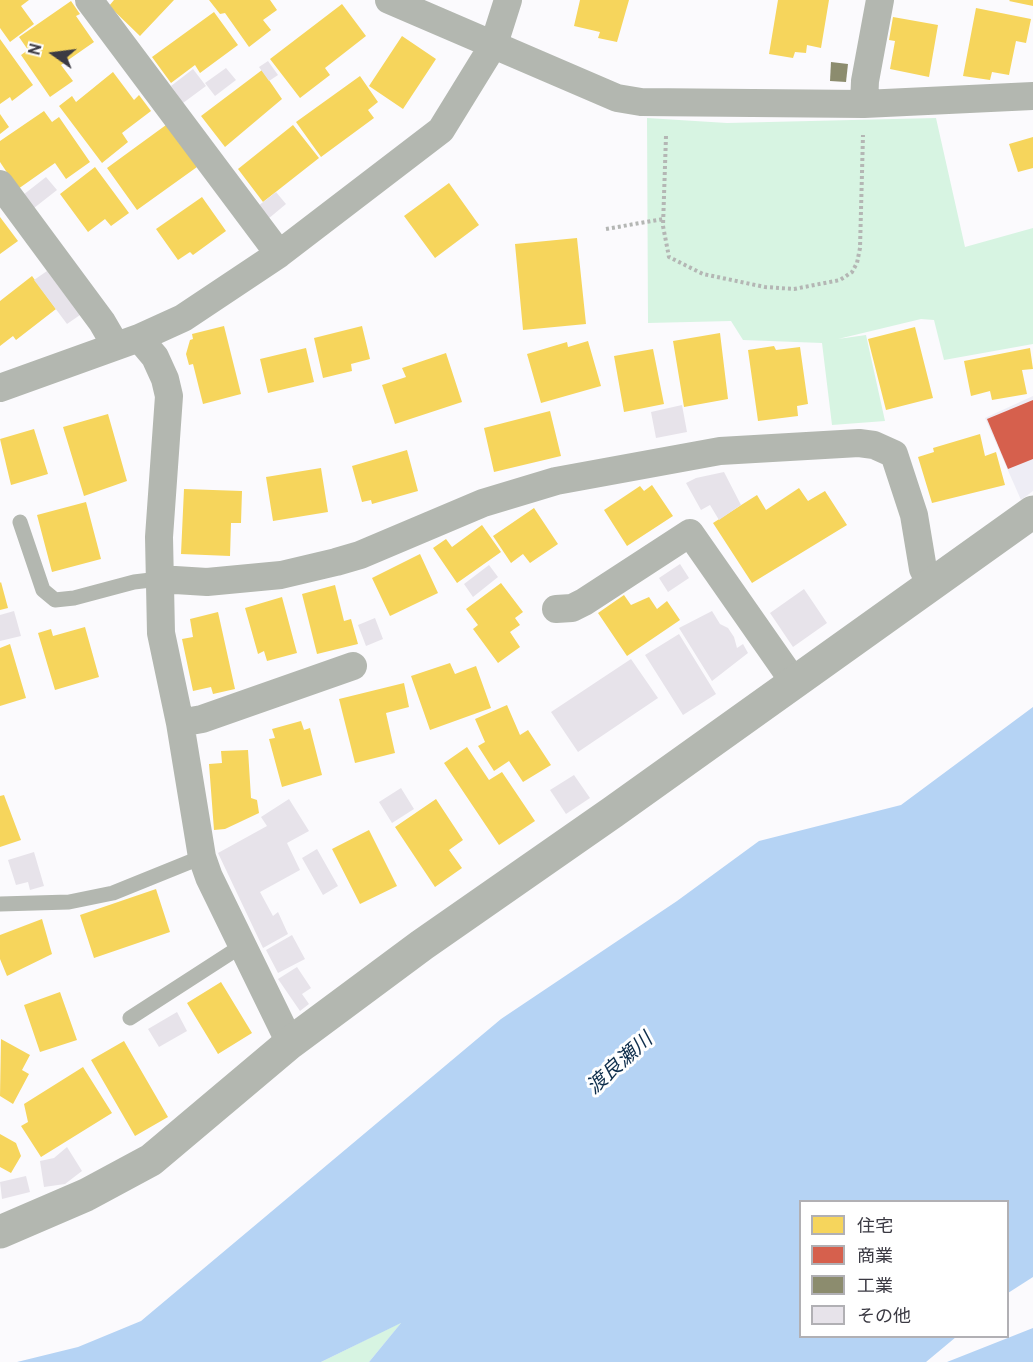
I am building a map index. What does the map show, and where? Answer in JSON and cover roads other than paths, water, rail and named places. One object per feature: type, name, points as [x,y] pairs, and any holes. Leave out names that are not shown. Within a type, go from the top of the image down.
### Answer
[{"type":"street","points":[[89,0],[279,254]]},
{"type":"street","points":[[389,0],[617,98],[667,104],[864,104],[1033,96]]},
{"type":"street","points":[[0,388],[128,342],[183,318],[279,254],[441,130],[494,44],[508,0]]},
{"type":"street","points":[[864,104],[865,81],[880,0]]},
{"type":"street","points":[[0,184],[102,322],[128,342],[155,357],[165,379],[169,396],[159,537],[161,633],[180,723],[202,856],[209,877],[276,1019],[290,1043]]},
{"type":"street","points":[[159,579],[207,582],[281,575],[336,562],[360,555],[483,503],[556,481],[720,451],[859,443],[874,445],[894,454],[914,515],[922,569],[931,584]]},
{"type":"street","points":[[0,1232],[86,1195],[151,1160],[290,1043],[422,945],[1033,512]]},
{"type":"street","points":[[556,609],[572,608],[584,602],[690,533],[794,682]]},
{"type":"street","points":[[180,723],[202,719],[353,666]]},
{"type":"lane","points":[[20,522],[43,590],[55,600],[74,598],[134,582],[159,579]]},
{"type":"lane","points":[[0,904],[69,902],[113,893],[202,856]]},
{"type":"lane","points":[[130,1018],[243,945]]},
{"type":"water","name":"渡良瀬川","points":[[1033,707],[1033,1277],[1009,1292],[1009,1200],[799,1200],[799,1338],[955,1338],[926,1362],[369,1362],[401,1323],[321,1362],[17,1362],[78,1347],[141,1321],[501,1019],[677,901],[759,841],[901,805]]},
{"type":"water","points":[[1033,1328],[1033,1362],[947,1362],[1009,1338]]}]
